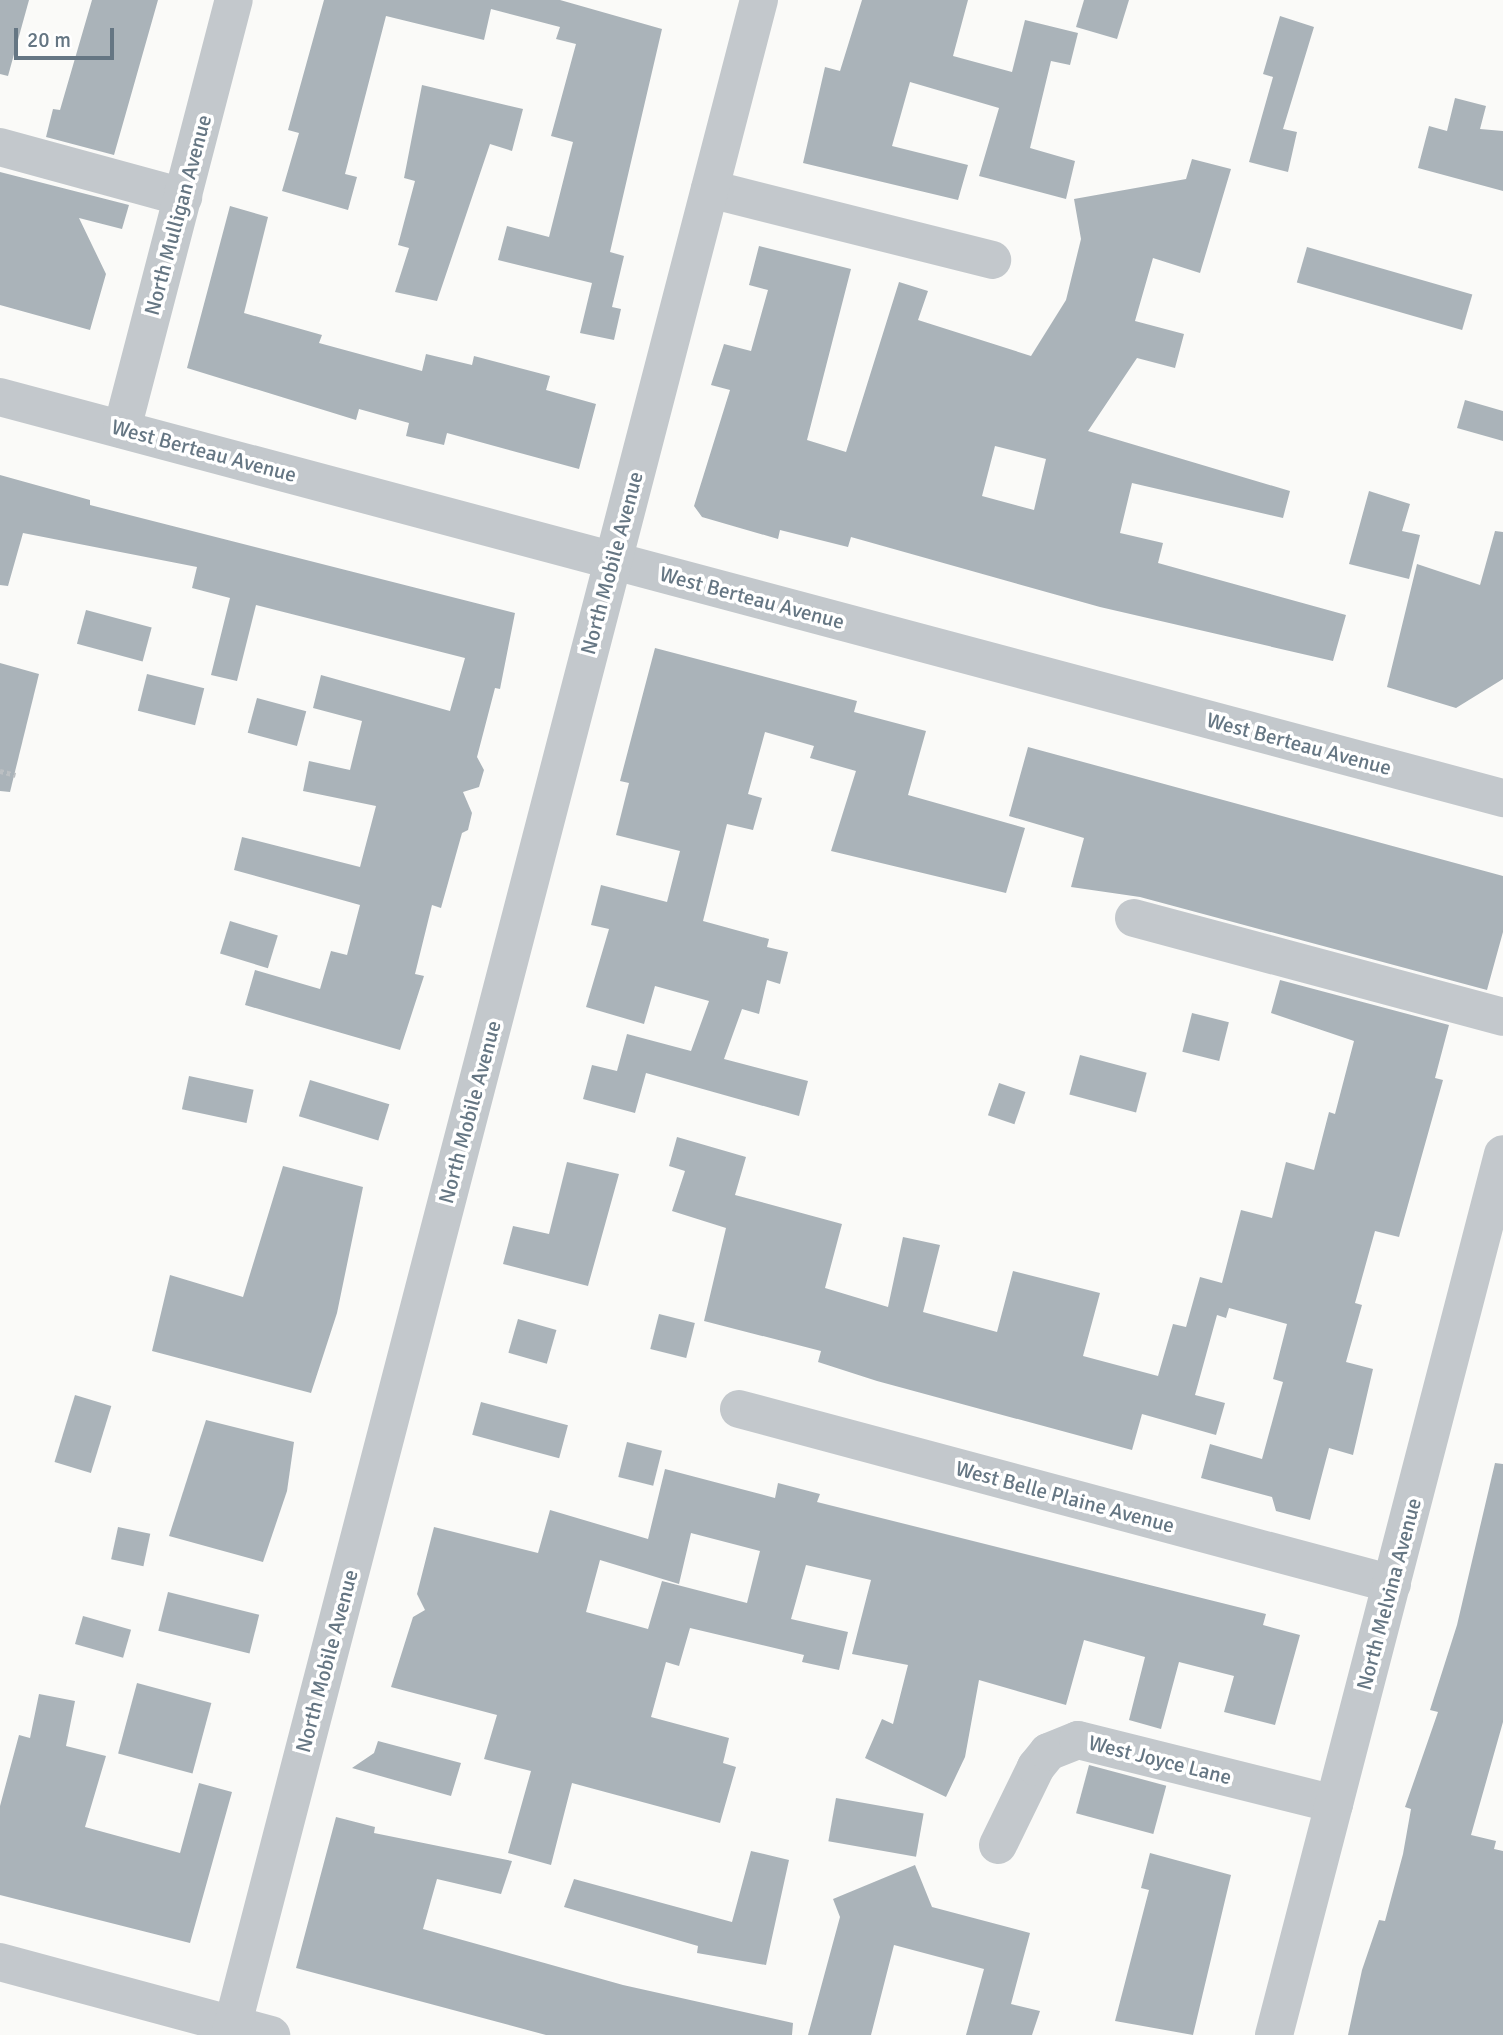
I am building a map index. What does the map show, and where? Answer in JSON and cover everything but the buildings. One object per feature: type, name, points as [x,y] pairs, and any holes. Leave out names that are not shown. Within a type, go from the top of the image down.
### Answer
[{"type":"street","name":"North Mulligan Avenue","points":[[122,429],[234,0]]},
{"type":"street","name":"North Mobile Avenue","points":[[231,2030],[759,0]]},
{"type":"street","points":[[0,147],[183,197]]},
{"type":"street","points":[[710,189],[992,260]]},
{"type":"street","name":"West Berteau Avenue","points":[[0,397],[1503,799]]},
{"type":"street","points":[[1133,918],[1503,1017]]},
{"type":"street","name":"North Melvina Avenue","points":[[1274,2035],[1503,1154]]},
{"type":"street","name":"West Belle Plaine Avenue","points":[[739,1409],[1392,1584]]},
{"type":"street","name":"West Joyce Lane","points":[[998,1845],[1036,1767],[1048,1752],[1078,1740],[1334,1804]]},
{"type":"street","points":[[0,1962],[231,2030],[271,2035]]},
{"type":"path","points":[[0,771],[16,775]]}]
